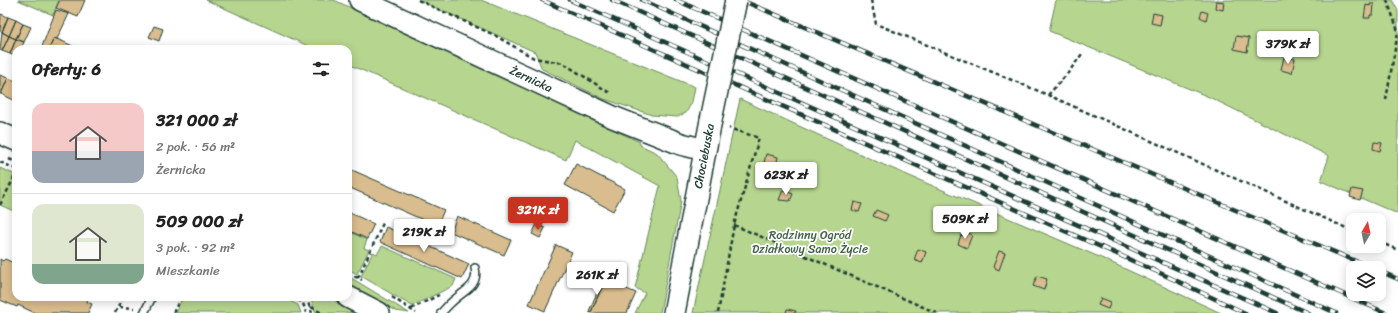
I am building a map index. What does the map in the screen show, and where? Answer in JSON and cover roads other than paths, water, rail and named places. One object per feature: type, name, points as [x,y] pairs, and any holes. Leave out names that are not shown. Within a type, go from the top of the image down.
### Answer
[{"type":"street","name":"Żernicka","points":[[360,0],[613,117],[682,144],[705,150]]},
{"type":"street","name":"Chociebuska","points":[[674,313],[705,150],[736,0]]},
{"type":"street","points":[[0,133],[12,138]]},
{"type":"street","points":[[352,299],[379,313]]},
{"type":"lane","points":[[441,313],[455,299],[469,290],[475,278],[475,268]]},
{"type":"lane","points":[[144,313],[150,301]]},
{"type":"railway","points":[[542,0],[1160,273],[1245,313]]},
{"type":"railway","points":[[570,0],[1277,313]]},
{"type":"railway","points":[[612,0],[1308,313]]},
{"type":"railway","points":[[642,0],[1336,313]]},
{"type":"railway","points":[[676,0],[1386,313]]},
{"type":"railway","points":[[741,0],[1356,261]]},
{"type":"railway","points":[[1386,274],[1398,279]]},
{"type":"park label","name":"Rodzinny Ogród Działkowy Samo Życie","points":[[810,242]]}]
